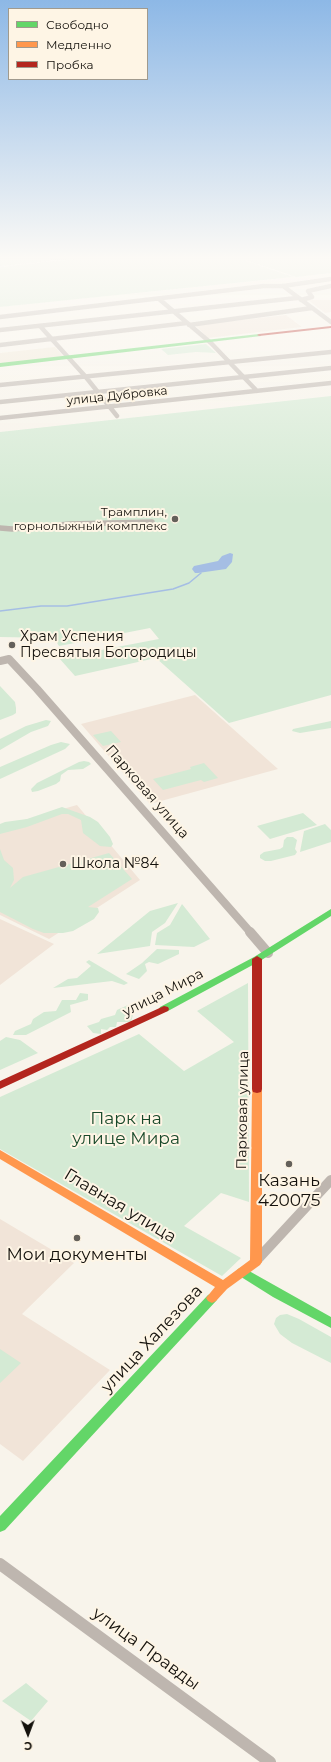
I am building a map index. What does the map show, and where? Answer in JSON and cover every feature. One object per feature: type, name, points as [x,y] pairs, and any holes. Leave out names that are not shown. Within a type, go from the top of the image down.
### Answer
[{"type":"street","points":[[0,345],[33,341]]},
{"type":"street","points":[[54,341],[67,358],[85,376],[116,416]]},
{"type":"street","points":[[0,365],[207,341]]},
{"type":"street","points":[[209,341],[257,391]]},
{"type":"street","points":[[0,385],[331,352]]},
{"type":"street","points":[[0,402],[331,368]]},
{"type":"street","name":"улица Дубровка","points":[[0,418],[109,408],[331,383]]},
{"type":"street","points":[[0,528],[12,529],[70,524],[152,522]]},
{"type":"street","name":"Парковая улица","points":[[0,661],[9,659],[37,689],[198,871],[268,953]]},
{"type":"street","name":"улица Мира","points":[[0,1085],[134,1024],[268,953],[331,912]]},
{"type":"street","name":"Парковая улица","points":[[256,1262],[257,959]]},
{"type":"street","name":"Главная улица","points":[[0,1154],[223,1286]]},
{"type":"street","name":"улица Халезова","points":[[0,1526],[223,1286],[256,1262],[331,1180]]},
{"type":"street","points":[[242,1272],[277,1294],[331,1323]]},
{"type":"street","name":"улица Правды","points":[[0,1564],[270,1762]]},
{"type":"shaded area","points":[[55,347],[64,357],[0,364],[0,353]]},
{"type":"shaded area","points":[[195,695],[278,769],[150,804],[81,724]]},
{"type":"shaded area","name":"Школа №84","points":[[77,805],[140,880],[49,939],[0,915],[0,827]]},
{"type":"shaded area","points":[[0,919],[54,944],[0,985]]},
{"type":"shaded area","points":[[0,1219],[74,1263],[22,1314],[110,1370],[23,1461],[0,1444]]},
{"type":"green space","points":[[206,344],[216,353],[196,352],[168,355],[161,349]]},
{"type":"green space","points":[[331,396],[331,695],[229,723],[156,658],[75,676],[59,658],[159,639],[150,628],[114,635],[111,633],[94,636],[96,639],[59,646],[54,638],[0,637],[0,432]]},
{"type":"green space","points":[[0,686],[15,702],[16,713],[0,720]]},
{"type":"green space","points":[[46,720],[51,721],[48,726],[31,732],[0,750],[0,739],[26,726]]},
{"type":"green space","points":[[331,721],[331,728],[300,733],[292,731],[293,729]]},
{"type":"green space","points":[[111,731],[121,742],[103,746],[93,735]]},
{"type":"green space","points":[[61,742],[70,744],[65,749],[0,779],[0,767]]},
{"type":"green space","points":[[84,761],[91,764],[83,769],[68,770],[61,775],[60,781],[56,784],[32,792],[31,789],[37,783],[79,762]]},
{"type":"green space","points":[[204,763],[218,778],[204,782],[201,780],[163,790],[153,779],[191,769],[190,767]]},
{"type":"green space","points":[[62,807],[90,817],[98,822],[110,837],[113,844],[111,847],[100,846],[83,833],[81,820],[68,814],[62,814],[27,827],[0,834],[0,824],[27,819]]},
{"type":"green space","points":[[303,813],[317,825],[270,839],[257,826]]},
{"type":"green space","points":[[325,824],[331,830],[331,842],[300,852],[304,831]]},
{"type":"green space","points":[[287,837],[293,837],[297,840],[295,849],[297,852],[295,855],[271,861],[265,861],[260,858],[260,855],[264,852],[283,847],[284,840]]},
{"type":"green space","points":[[0,849],[4,860],[13,868],[14,880],[10,888],[23,877],[109,853],[132,879],[88,907],[98,908],[99,912],[94,919],[73,931],[63,933],[44,933],[0,912]]},
{"type":"green space","points":[[178,903],[165,923],[152,932],[150,946],[97,954],[150,911]]},
{"type":"green space","points":[[182,904],[210,939],[194,947],[155,945],[157,933],[170,925]]},
{"type":"green space","points":[[157,949],[179,950],[179,954],[158,964],[149,962],[145,964],[147,971],[139,979],[126,974],[142,963]]},
{"type":"green space","points":[[89,960],[128,983],[124,985],[112,981],[53,988],[68,979],[77,978],[91,966],[86,962]]},
{"type":"green space","name":"Парк на улице Мира","points":[[248,983],[249,1202],[221,1193],[184,1226],[241,1258],[222,1276],[0,1149],[0,1097],[139,1034],[184,1071],[234,1042],[197,1011]]},
{"type":"green space","points":[[80,993],[88,994],[88,1000],[70,1005],[71,1012],[26,1035],[13,1035],[15,1031],[31,1024],[33,1019],[44,1012],[56,1011],[62,1000],[76,1000]]},
{"type":"green space","points":[[128,1005],[138,1006],[139,1010],[134,1011],[131,1022],[117,1022],[116,1027],[110,1027],[107,1030],[101,1029],[101,1034],[93,1033],[87,1026],[99,1022],[101,1019],[115,1015],[117,1010]]},
{"type":"green space","points":[[6,1037],[20,1040],[38,1053],[0,1070],[0,1041]]},
{"type":"green space","points":[[287,1314],[331,1337],[331,1363],[292,1343],[280,1334],[274,1324],[276,1318],[280,1315]]},
{"type":"green space","points":[[0,1349],[21,1363],[0,1383]]},
{"type":"green space","points":[[26,1683],[48,1701],[31,1721],[2,1701]]},
{"type":"water","points":[[230,553],[233,554],[232,562],[226,569],[195,573],[192,569],[194,566],[218,561],[222,556]]},
{"type":"waterway","points":[[0,611],[41,606],[67,606],[173,589],[189,583],[201,573]]},
{"type":"traffic: fast","points":[[0,365],[205,341]]},
{"type":"traffic: fast","points":[[164,1009],[257,959],[331,912]]},
{"type":"traffic: fast","points":[[242,1272],[277,1294],[331,1323]]},
{"type":"traffic: fast","points":[[0,1526],[212,1298]]},
{"type":"traffic: slow","points":[[212,1298],[223,1286],[256,1262],[257,1089]]},
{"type":"traffic: slow","points":[[0,1154],[223,1286]]},
{"type":"traffic: jam","points":[[257,959],[257,1089]]},
{"type":"traffic: jam","points":[[0,1085],[164,1009]]},
{"type":"place","name":"Трамплин, горнолыжный комплекс","points":[[175,519]]},
{"type":"place","name":"Храм Успения Пресвятыя Богородицы","points":[[12,645]]},
{"type":"place","name":"Школа №84","points":[[63,864]]},
{"type":"place","name":"Казань 420075","points":[[289,1164]]},
{"type":"place","name":"Мои документы","points":[[77,1238]]}]
